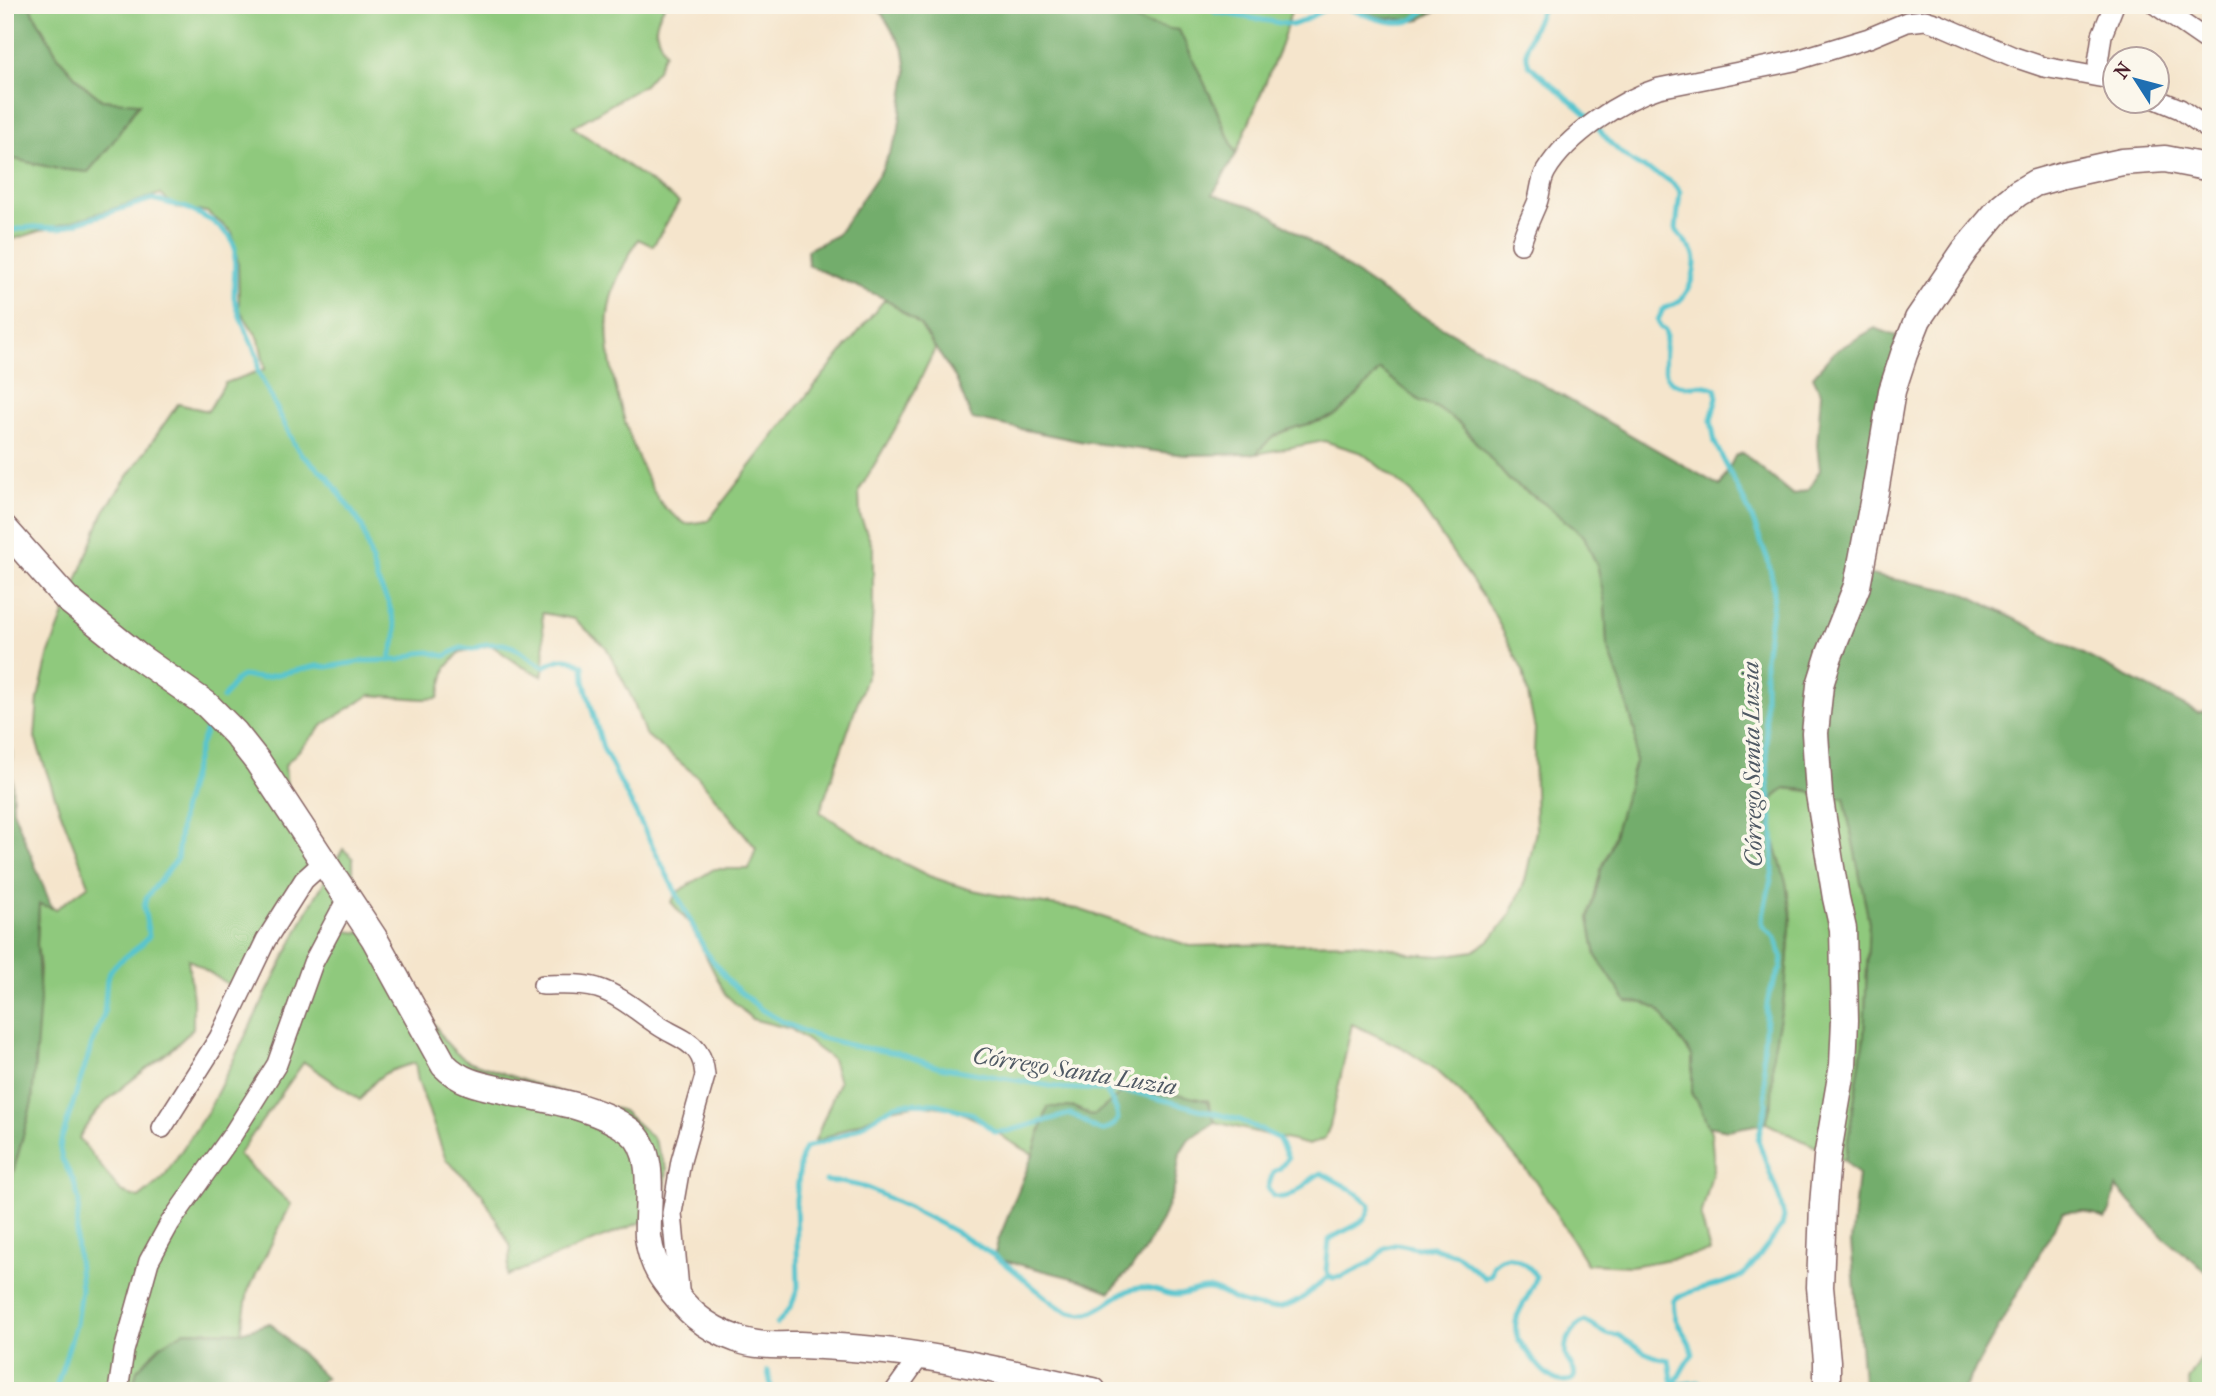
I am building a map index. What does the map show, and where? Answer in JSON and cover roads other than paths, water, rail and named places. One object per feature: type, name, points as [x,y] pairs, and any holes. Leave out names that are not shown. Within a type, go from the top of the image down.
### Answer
[{"type":"street","points":[[2100,46],[2114,5]]},
{"type":"street","points":[[2156,5],[2211,43]]},
{"type":"street","points":[[1521,244],[1542,178],[1569,144],[1594,123],[1629,100],[1659,88],[1794,61],[1906,22],[1924,20],[1938,23],[2014,57],[2044,67],[2100,78]]},
{"type":"street","points":[[2170,105],[2211,131]]},
{"type":"street","points":[[1827,1391],[1820,1287],[1827,1158],[1843,1065],[1843,929],[1819,794],[1815,733],[1820,685],[1857,586],[1892,391],[1919,319],[1965,250],[2002,206],[2018,193],[2045,181],[2095,166],[2122,162],[2165,159],[2211,168]]},
{"type":"street","points":[[5,529],[66,599],[206,705],[235,733],[258,762],[348,897],[374,938],[444,1065],[453,1075],[468,1082],[595,1113],[615,1120],[634,1133],[643,1146],[648,1165],[648,1238],[653,1259],[663,1279],[695,1317],[716,1331],[764,1345],[849,1348],[920,1356],[1093,1391]]},
{"type":"street","points":[[162,1128],[219,1038],[266,940],[304,880],[325,861]]},
{"type":"street","points":[[118,1391],[124,1351],[149,1261],[170,1223],[233,1134],[277,1064],[313,962],[348,897]]},
{"type":"street","points":[[543,985],[584,985],[599,989],[631,1006],[664,1030],[682,1038],[696,1049],[704,1061],[705,1076],[681,1161],[672,1213],[680,1300]]},
{"type":"street","points":[[895,1391],[920,1356]]},
{"type":"waterway","points":[[1208,5],[1215,12],[1292,25],[1339,5]]},
{"type":"waterway","points":[[1339,5],[1393,22],[1413,20],[1432,5]]},
{"type":"waterway","name":"Córrego Santa Luzia","points":[[1542,9],[1555,5]]},
{"type":"waterway","name":"Córrego Santa Luzia","points":[[1542,9],[1528,44],[1529,65],[1591,118]]},
{"type":"waterway","name":"Córrego Santa Luzia","points":[[1597,126],[1608,141],[1623,154],[1639,166],[1671,182],[1680,192],[1676,229],[1693,252],[1695,264],[1687,292],[1677,302],[1663,309],[1658,320],[1666,334],[1665,371],[1673,383],[1716,389],[1717,397],[1711,420],[1715,443],[1750,513],[1768,560],[1774,594],[1765,658],[1773,870],[1762,920],[1763,926],[1774,936],[1782,956],[1781,967],[1767,1005],[1763,1055],[1766,1105],[1758,1140],[1784,1217],[1782,1226],[1757,1260],[1741,1276],[1690,1292],[1674,1300],[1677,1322],[1693,1354],[1673,1385]]},
{"type":"waterway","name":"Córrego Santa Luzia","points":[[5,231],[33,227],[60,228],[152,199],[187,208],[212,221],[230,236],[235,248],[234,298],[258,358],[258,371],[296,447],[328,477],[362,526],[377,580],[389,604],[396,629],[389,661]]},
{"type":"waterway","name":"Córrego Santa Luzia","points":[[223,698],[242,676],[261,678],[317,666],[400,660],[429,652],[445,656],[461,648],[473,649],[486,644],[513,647],[544,667],[564,659],[573,660],[583,666],[584,681],[603,748],[706,952],[731,984],[762,1010],[814,1036],[897,1053],[939,1067],[1062,1088],[1141,1094],[1240,1120],[1278,1138],[1288,1158],[1273,1172],[1268,1188],[1273,1196],[1293,1194],[1321,1173],[1353,1190],[1370,1205],[1360,1223],[1329,1240],[1326,1270],[1329,1276]]},
{"type":"waterway","points":[[55,1391],[76,1324],[81,1289],[76,1240],[79,1201],[74,1182],[62,1159],[61,1141],[104,1014],[107,979],[116,964],[149,936],[144,908],[146,898],[177,859],[182,811],[207,727]]},
{"type":"waterway","points":[[777,1324],[791,1307],[798,1287],[796,1199],[801,1157],[805,1148],[843,1135],[895,1105],[905,1103],[937,1104],[973,1114],[995,1132],[1070,1114],[1094,1128],[1105,1130],[1118,1119],[1106,1090]]},
{"type":"waterway","points":[[826,1181],[867,1188],[936,1222],[993,1255],[1054,1304],[1073,1313],[1093,1311],[1138,1288],[1174,1295],[1210,1289],[1240,1302],[1279,1308],[1308,1294],[1329,1276]]},
{"type":"waterway","name":"Córrego Santa Luzia","points":[[1329,1276],[1341,1277],[1370,1263],[1385,1248],[1397,1244],[1417,1248],[1432,1247],[1457,1255],[1485,1278],[1491,1275],[1494,1264],[1500,1259],[1512,1258],[1524,1264],[1536,1277],[1518,1314],[1516,1330],[1518,1339],[1545,1373],[1559,1381],[1572,1380],[1575,1374],[1566,1357],[1567,1341],[1572,1331],[1585,1321],[1607,1334],[1618,1335],[1644,1352],[1669,1360],[1673,1385]]},
{"type":"waterway","points":[[768,1371],[772,1391]]},
{"type":"waterway","points":[[1673,1385],[1699,1382],[1707,1391]]}]
